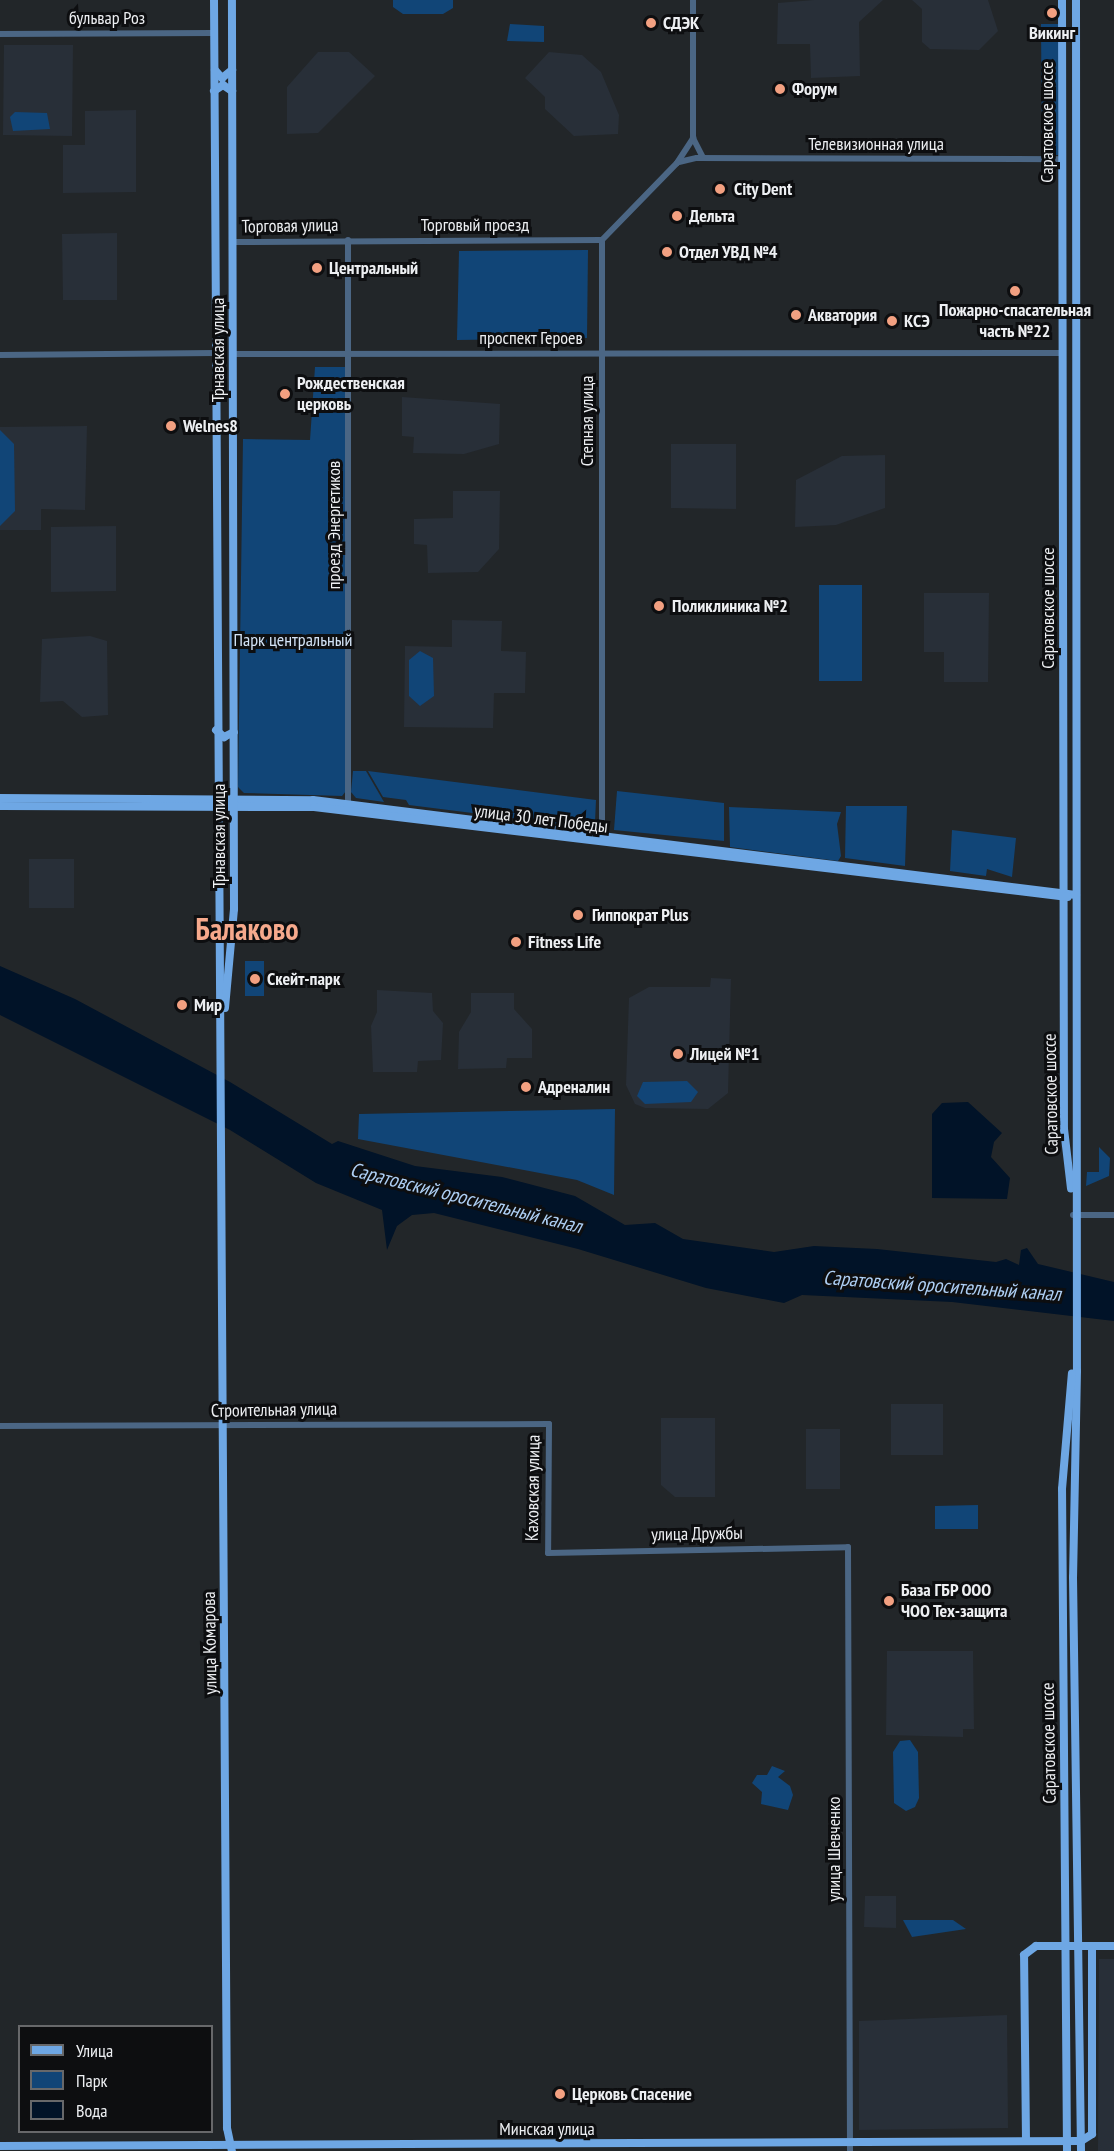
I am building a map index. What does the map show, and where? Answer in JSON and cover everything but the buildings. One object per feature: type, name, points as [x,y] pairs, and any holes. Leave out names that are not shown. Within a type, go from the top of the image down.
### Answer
[{"type":"main road","name":"Трнавская улица","points":[[214,0],[217,959],[221,1052]]},
{"type":"main road","name":"Трнавская улица","points":[[221,1052],[231,959],[234,802],[232,0]]},
{"type":"main road","name":"Саратовское шоссе","points":[[1062,0],[1064,1129],[1072,1171]]},
{"type":"main road","name":"Саратовское шоссе","points":[[1076,0],[1076,896],[1072,1171],[1076,1336],[1078,1946],[1082,2151]]},
{"type":"main road","points":[[214,68],[222,78],[232,70]]},
{"type":"main road","points":[[214,91],[224,86],[232,91]]},
{"type":"main road","name":"Телевизионная улица","points":[[1062,159],[1077,159]]},
{"type":"main road","points":[[1062,287],[1077,287]]},
{"type":"main road","points":[[215,290],[224,295],[233,291]]},
{"type":"main road","name":"проспект Героев","points":[[216,353],[233,354]]},
{"type":"main road","points":[[1063,412],[1077,411]]},
{"type":"main road","points":[[216,432],[225,427],[233,433]]},
{"type":"main road","points":[[216,697],[234,700]]},
{"type":"main road","points":[[1064,707],[1076,707]]},
{"type":"main road","points":[[216,730],[224,737],[234,732]]},
{"type":"main road","points":[[0,796],[217,803]]},
{"type":"main road","name":"улица 30 лет Победы","points":[[0,807],[234,802],[347,807],[1076,896]]},
{"type":"main road","points":[[217,959],[231,959]]},
{"type":"main road","name":"улица Комарова","points":[[221,1052],[230,2149]]},
{"type":"main road","name":"Саратовское шоссе","points":[[1067,2151],[1065,1452],[1076,1336]]},
{"type":"main road","points":[[1065,1452],[1072,1450],[1075,1456]]},
{"type":"main road","points":[[1026,2141],[1024,1955],[1036,1946],[1114,1946]]},
{"type":"main road","points":[[1081,2141],[1092,2134],[1092,1946]]},
{"type":"main road","name":"Минская улица","points":[[0,2146],[230,2149],[1081,2141]]},
{"type":"street","points":[[693,0],[693,138],[696,151],[704,159]]},
{"type":"street","name":"бульвар Роз","points":[[0,34],[214,33]]},
{"type":"street","points":[[602,240],[677,163],[693,138]]},
{"type":"street","name":"Телевизионная улица","points":[[677,163],[704,159],[1062,159]]},
{"type":"street","name":"Торговая улица","points":[[233,242],[348,240]]},
{"type":"street","name":"Торговый проезд","points":[[348,240],[602,240]]},
{"type":"street","name":"проезд Энергетиков","points":[[347,807],[348,240]]},
{"type":"street","name":"Степная улица","points":[[602,240],[602,838]]},
{"type":"street","name":"проспект Героев","points":[[0,355],[216,353]]},
{"type":"street","name":"проспект Героев","points":[[233,354],[1063,353]]},
{"type":"street","points":[[1074,1215],[1114,1215]]},
{"type":"street","name":"Строительная улица","points":[[0,1426],[549,1424]]},
{"type":"street","name":"Каховская улица","points":[[548,1553],[549,1424]]},
{"type":"street","name":"улица Дружбы","points":[[548,1553],[848,1547]]},
{"type":"street","name":"улица Шевченко","points":[[848,1547],[850,2151]]},
{"type":"shaded area","points":[[814,0],[883,0],[859,22],[860,76],[811,78],[810,44],[777,44],[778,3]]},
{"type":"shaded area","points":[[912,0],[988,0],[998,31],[979,50],[930,49],[922,42],[922,9]]},
{"type":"shaded area","points":[[4,45],[73,45],[72,136],[3,135]]},
{"type":"shaded area","points":[[318,52],[349,52],[375,76],[318,133],[287,134],[287,87]]},
{"type":"shaded area","points":[[549,52],[582,55],[601,72],[619,115],[618,134],[574,136],[545,109],[545,97],[525,78]]},
{"type":"shaded area","points":[[136,110],[136,192],[63,193],[63,145],[85,145],[85,111]]},
{"type":"shaded area","points":[[117,233],[117,300],[63,300],[62,234]]},
{"type":"shaded area","points":[[402,397],[500,404],[499,444],[464,454],[413,453],[414,437],[402,436]]},
{"type":"shaded area","points":[[87,426],[85,510],[41,509],[41,530],[0,530],[0,427]]},
{"type":"shaded area","points":[[671,444],[736,444],[736,509],[671,508]]},
{"type":"shaded area","points":[[885,455],[885,508],[836,525],[795,527],[796,480],[842,456]]},
{"type":"shaded area","points":[[453,491],[500,491],[499,549],[478,572],[428,573],[427,545],[414,544],[414,519],[453,518]]},
{"type":"shaded area","points":[[116,526],[116,591],[51,592],[51,527]]},
{"type":"shaded area","points":[[924,593],[989,593],[988,682],[944,682],[944,652],[924,652]]},
{"type":"shaded area","points":[[452,620],[502,621],[501,651],[526,652],[525,693],[494,693],[493,728],[404,727],[405,646],[452,647]]},
{"type":"shaded area","points":[[90,636],[107,641],[108,715],[82,717],[63,701],[40,702],[42,639]]},
{"type":"shaded area","points":[[29,859],[74,859],[74,908],[29,908]]},
{"type":"shaded area","name":"Лицей №1","points":[[711,978],[731,979],[728,1093],[708,1109],[645,1108],[635,1104],[626,1085],[629,998],[649,987],[710,987]]},
{"type":"shaded area","points":[[377,990],[432,993],[433,1011],[443,1023],[441,1060],[418,1061],[417,1072],[373,1072],[371,1026],[377,1012]]},
{"type":"shaded area","points":[[471,993],[514,993],[514,1009],[532,1029],[532,1058],[507,1058],[506,1068],[458,1069],[459,1032],[471,1012]]},
{"type":"shaded area","points":[[891,1404],[943,1404],[943,1455],[891,1455]]},
{"type":"shaded area","points":[[661,1418],[715,1418],[715,1497],[675,1497],[661,1485]]},
{"type":"shaded area","points":[[806,1429],[840,1429],[840,1489],[806,1489]]},
{"type":"shaded area","points":[[887,1651],[973,1651],[974,1729],[963,1729],[963,1737],[886,1735]]},
{"type":"shaded area","points":[[865,1896],[896,1896],[896,1928],[864,1927]]},
{"type":"shaded area","points":[[1099,1959],[1114,1959],[1114,2151],[1098,2151]]},
{"type":"shaded area","points":[[1007,2015],[1008,2128],[859,2130],[859,2021]]},
{"type":"green space","points":[[393,0],[453,0],[453,8],[443,14],[403,14],[393,7]]},
{"type":"green space","points":[[510,24],[544,26],[544,42],[507,41]]},
{"type":"green space","points":[[1041,24],[1058,24],[1058,155],[1042,155]]},
{"type":"green space","points":[[15,112],[47,113],[50,129],[13,131],[10,117]]},
{"type":"green space","points":[[588,250],[587,338],[457,340],[459,251]]},
{"type":"green space","name":"Парк центральный","points":[[315,367],[347,367],[346,791],[342,796],[244,793],[238,787],[243,439],[310,440]]},
{"type":"green space","points":[[0,430],[14,444],[15,511],[0,526]]},
{"type":"green space","points":[[819,585],[862,585],[862,681],[819,681]]},
{"type":"green space","points":[[420,651],[433,658],[434,696],[420,706],[409,696],[409,660]]},
{"type":"green space","points":[[353,771],[366,771],[384,802],[356,798],[351,792]]},
{"type":"green space","points":[[368,771],[596,800],[595,822],[590,828],[409,805],[406,800],[383,797]]},
{"type":"green space","points":[[617,791],[724,803],[724,841],[614,830]]},
{"type":"green space","points":[[846,806],[907,806],[905,866],[845,858]]},
{"type":"green space","points":[[729,807],[841,812],[837,824],[841,856],[838,861],[730,847]]},
{"type":"green space","points":[[952,830],[1016,838],[1012,877],[987,869],[986,876],[950,871]]},
{"type":"green space","name":"Скейт-парк","points":[[245,961],[264,961],[264,996],[245,996]]},
{"type":"green space","points":[[687,1081],[698,1092],[691,1102],[645,1104],[637,1096],[643,1082]]},
{"type":"green space","points":[[615,1109],[614,1195],[577,1180],[358,1139],[359,1114]]},
{"type":"green space","points":[[1099,1147],[1110,1158],[1109,1176],[1086,1186],[1087,1172],[1099,1172]]},
{"type":"green space","points":[[978,1505],[978,1529],[935,1529],[935,1506]]},
{"type":"green space","points":[[910,1740],[918,1752],[919,1798],[915,1807],[906,1811],[894,1803],[893,1752],[900,1741]]},
{"type":"green space","points":[[772,1766],[785,1771],[778,1777],[790,1786],[793,1795],[788,1810],[761,1804],[762,1792],[752,1783],[757,1775],[767,1775]]},
{"type":"green space","points":[[903,1920],[953,1920],[966,1929],[912,1937]]},
{"type":"water","name":"Саратовский оросительный канал","points":[[0,966],[75,999],[230,1082],[332,1144],[338,1141],[415,1166],[502,1177],[575,1196],[625,1225],[655,1223],[683,1239],[774,1252],[814,1246],[877,1249],[996,1262],[1006,1259],[1019,1265],[1021,1250],[1027,1248],[1038,1264],[1114,1282],[1114,1321],[952,1302],[802,1295],[784,1303],[706,1288],[578,1249],[434,1213],[412,1215],[397,1226],[387,1250],[382,1210],[316,1183],[230,1130],[0,1015]]},
{"type":"water","points":[[968,1102],[1002,1133],[994,1142],[991,1157],[1010,1178],[1007,1199],[932,1198],[932,1114],[942,1103]]},
{"type":"place","name":"Викинг","points":[[1052,13]]},
{"type":"place","name":"СДЭК","points":[[651,23]]},
{"type":"place","name":"Форум","points":[[780,89]]},
{"type":"place","name":"City Dent","points":[[720,189]]},
{"type":"place","name":"Дельта","points":[[677,216]]},
{"type":"place","name":"Отдел УВД №4","points":[[667,252]]},
{"type":"place","name":"Центральный","points":[[317,268]]},
{"type":"place","name":"Пожарно-спасательная часть №22","points":[[1015,291]]},
{"type":"place","name":"Акватория","points":[[796,315]]},
{"type":"place","name":"КСЭ","points":[[892,321]]},
{"type":"place","name":"Рождественская церковь","points":[[285,394]]},
{"type":"place","name":"Welnes8","points":[[171,426]]},
{"type":"place","name":"Поликлиника №2","points":[[659,606]]},
{"type":"place","name":"Гиппократ Plus","points":[[578,915]]},
{"type":"place","name":"Fitness Life","points":[[516,942]]},
{"type":"place","name":"Скейт-парк","points":[[255,979]]},
{"type":"place","name":"Мир","points":[[182,1005]]},
{"type":"place","name":"Лицей №1","points":[[678,1054]]},
{"type":"place","name":"Адреналин","points":[[526,1087]]},
{"type":"place","name":"База ГБР ООО ЧОО Тех-защита","points":[[889,1601]]},
{"type":"place","name":"Церковь Спасение","points":[[560,2094]]},
{"type":"district","name":"Балаково","points":[[247,929]]}]
